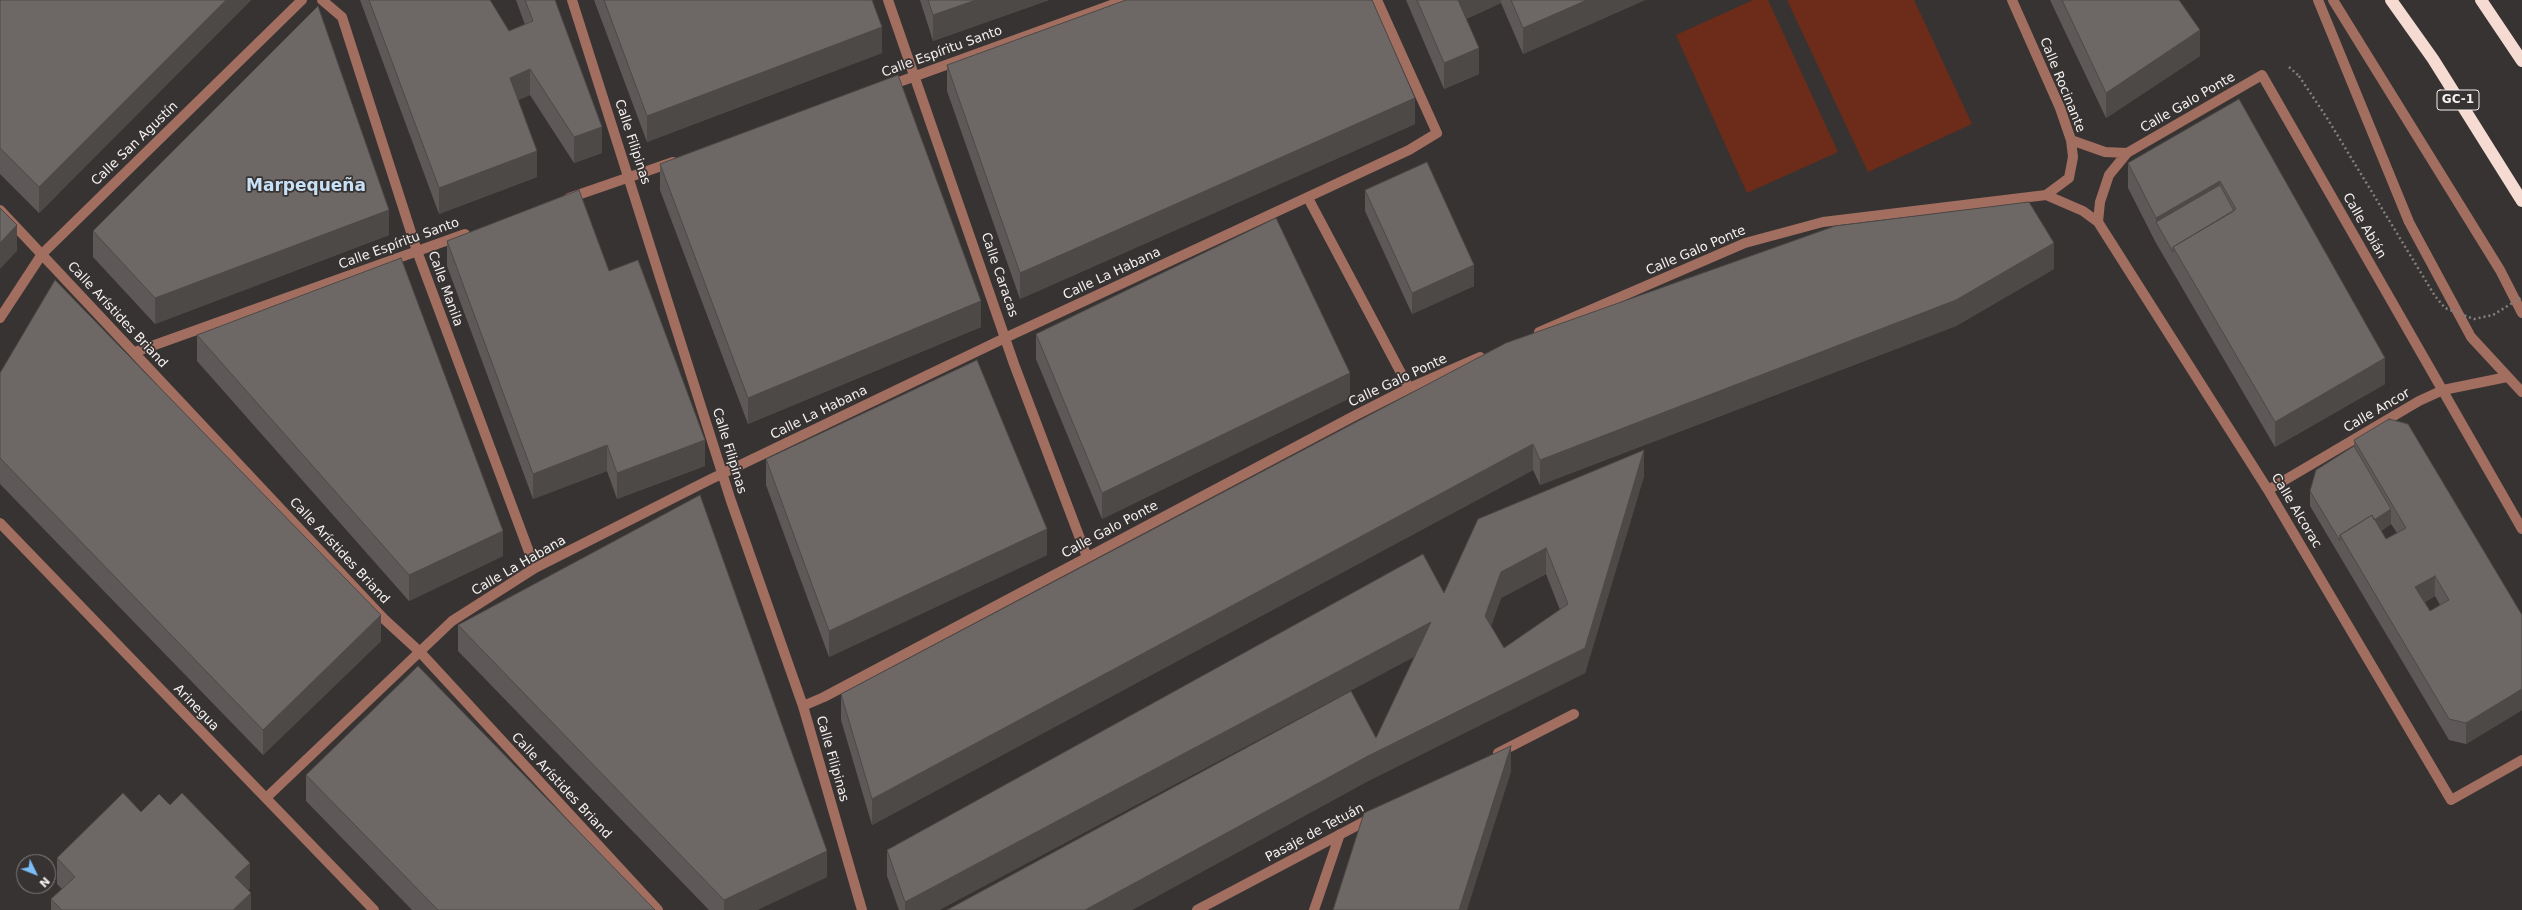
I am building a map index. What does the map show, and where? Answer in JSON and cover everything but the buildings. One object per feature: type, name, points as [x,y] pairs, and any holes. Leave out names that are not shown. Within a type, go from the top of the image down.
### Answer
[{"type":"highway","name":"GC-1","points":[[2391,0],[2433,59],[2522,201]]},
{"type":"highway","points":[[2481,0],[2522,60]]},
{"type":"street","name":"Calle San Agustín","points":[[0,318],[42,254],[302,0]]},
{"type":"street","name":"Calle Manila","points":[[322,0],[342,17],[417,251],[535,568]]},
{"type":"street","name":"Calle Filipinas","points":[[572,0],[723,473],[803,706],[862,910]]},
{"type":"street","name":"Calle Caracas","points":[[888,0],[1007,337],[1014,364],[1087,557]]},
{"type":"street","name":"Calle Espíritu Santo","points":[[878,89],[1125,0]]},
{"type":"street","name":"Calle La Habana","points":[[266,798],[452,621],[535,568],[723,473],[1007,337],[1409,150],[1437,133],[1377,0]]},
{"type":"street","name":"Calle Rocinante","points":[[2012,0],[2060,108],[2071,140],[2073,157],[2069,178],[2046,195]]},
{"type":"street","points":[[2318,0],[2409,222],[2470,336],[2522,392]]},
{"type":"street","points":[[2333,0],[2348,20],[2496,264],[2522,313]]},
{"type":"street","name":"Calle Galo Ponte","points":[[2098,222],[2100,202],[2109,175],[2127,153],[2262,75]]},
{"type":"street","name":"Calle Abián","points":[[2262,75],[2443,390]]},
{"type":"street","points":[[2071,140],[2104,152],[2127,153]]},
{"type":"street","points":[[556,202],[682,158]]},
{"type":"street","name":"Calle Galo Ponte","points":[[1526,337],[1745,243],[1823,222],[2046,195]]},
{"type":"street","name":"Calle Alcorac","points":[[2046,195],[2083,211],[2098,222],[2268,490],[2451,800],[2522,760]]},
{"type":"street","points":[[1308,198],[1409,388]]},
{"type":"street","name":"Calle Arístides Briand","points":[[0,210],[135,352],[384,619],[420,652],[658,910]]},
{"type":"street","name":"Calle Espíritu Santo","points":[[135,352],[475,230]]},
{"type":"street","name":"Calle Galo Ponte","points":[[803,706],[824,697],[1409,388],[1489,353]]},
{"type":"street","name":"Calle Ancor","points":[[2268,490],[2419,401],[2443,390],[2507,377]]},
{"type":"street","points":[[2443,390],[2522,529]]},
{"type":"street","name":"Arinegua","points":[[0,523],[374,910]]},
{"type":"street","points":[[1489,757],[1574,714]]},
{"type":"street","name":"Pasaje de Tetuán","points":[[1197,910],[1382,812]]},
{"type":"street","points":[[1314,910],[1340,834]]},
{"type":"path","points":[[2299,76],[2327,118],[2435,296],[2445,308],[2474,319],[2493,315],[2522,298]]},
{"type":"shaded area","points":[[1753,0],[1768,0],[1838,152],[1747,193],[1676,35]]},
{"type":"shaded area","points":[[1787,0],[1914,0],[1972,124],[1868,172]]},
{"type":"district","name":"Marpequeña","points":[[306,187]]}]
